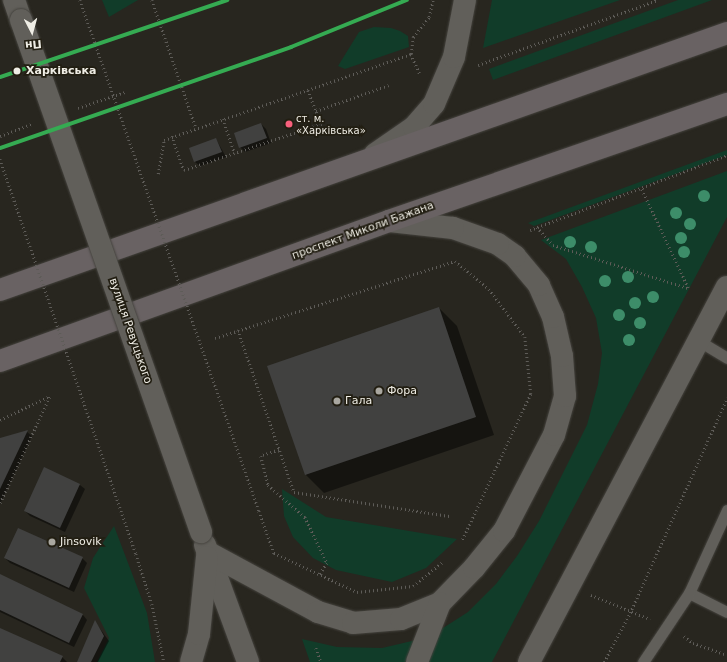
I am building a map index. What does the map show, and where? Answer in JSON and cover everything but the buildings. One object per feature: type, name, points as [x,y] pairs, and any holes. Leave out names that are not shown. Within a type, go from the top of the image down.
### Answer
[{"type":"highway","points":[[0,290],[369,158],[727,33]]},
{"type":"highway","name":"проспект Миколи Бажана","points":[[0,361],[389,221],[727,104]]},
{"type":"street","name":"вулиця Ревуцького","points":[[14,0],[204,542],[248,662]]},
{"type":"street","points":[[369,158],[414,127],[434,104],[450,69],[465,0]]},
{"type":"street","points":[[389,221],[453,228],[498,244],[515,256],[539,285],[553,317],[562,356],[565,396],[554,435],[504,531],[474,568],[440,603],[417,662]]},
{"type":"street","points":[[529,662],[727,286]]},
{"type":"street","points":[[191,662],[199,634],[204,542],[318,612],[353,623],[401,619],[440,603]]},
{"type":"lane","points":[[699,341],[727,358]]},
{"type":"lane","points":[[643,662],[689,593],[727,510]]},
{"type":"lane","points":[[689,593],[727,612]]},
{"type":"path","points":[[80,0],[274,553],[319,576],[357,592],[413,586],[447,558]]},
{"type":"path","points":[[152,0],[196,128]]},
{"type":"path","points":[[433,0],[430,17],[413,37],[412,54],[419,74],[478,65],[658,0]]},
{"type":"path","points":[[158,174],[164,140],[172,136],[412,54]]},
{"type":"path","points":[[316,112],[389,85]]},
{"type":"path","points":[[172,136],[184,170],[321,124],[308,90]]},
{"type":"path","points":[[223,119],[234,153]]},
{"type":"path","points":[[530,230],[727,155]]},
{"type":"path","points":[[0,159],[136,554],[152,604],[164,662]]},
{"type":"path","points":[[537,227],[553,245],[688,288],[641,188]]},
{"type":"path","points":[[215,338],[455,261],[489,289],[525,337],[531,394],[458,549]]},
{"type":"path","points":[[238,330],[294,492],[449,516]]},
{"type":"path","points":[[0,420],[50,396],[0,504]]},
{"type":"path","points":[[604,662],[630,612],[727,398]]},
{"type":"path","points":[[279,450],[261,456],[268,485],[305,517],[327,563],[319,576]]},
{"type":"path","points":[[584,591],[630,612]]},
{"type":"path","points":[[693,643],[727,655]]},
{"type":"path","points":[[316,648],[321,662]]},
{"type":"green space","points":[[102,0],[138,0],[109,17]]},
{"type":"green space","points":[[492,0],[620,0],[483,48]]},
{"type":"green space","points":[[678,0],[712,0],[493,80],[489,69]]},
{"type":"green space","points":[[374,27],[391,28],[400,31],[408,36],[409,47],[345,69],[338,66],[359,32]]},
{"type":"green space","points":[[727,150],[727,155],[534,226],[528,223]]},
{"type":"green space","points":[[727,171],[727,217],[492,662],[310,662],[302,639],[337,647],[382,648],[429,637],[468,612],[496,584],[517,556],[539,521],[587,425],[598,384],[602,353],[596,318],[582,287],[566,259],[541,240]]},
{"type":"green space","points":[[282,489],[326,517],[457,539],[426,568],[392,582],[336,570],[313,558],[293,537],[284,516]]},
{"type":"green space","points":[[114,526],[147,613],[155,662],[97,662],[109,638],[84,588],[93,558]]},
{"type":"transit line","points":[[0,77],[227,0]]},
{"type":"transit line","points":[[0,148],[291,47],[407,0]]},
{"type":"place","name":"Харківська","points":[[17,71]]},
{"type":"place","name":"ст. м. «Харківська»","points":[[289,124]]},
{"type":"place","name":"Фора","points":[[379,391]]},
{"type":"place","name":"Гала","points":[[337,401]]},
{"type":"place","name":"Jinsovik","points":[[52,542]]}]
